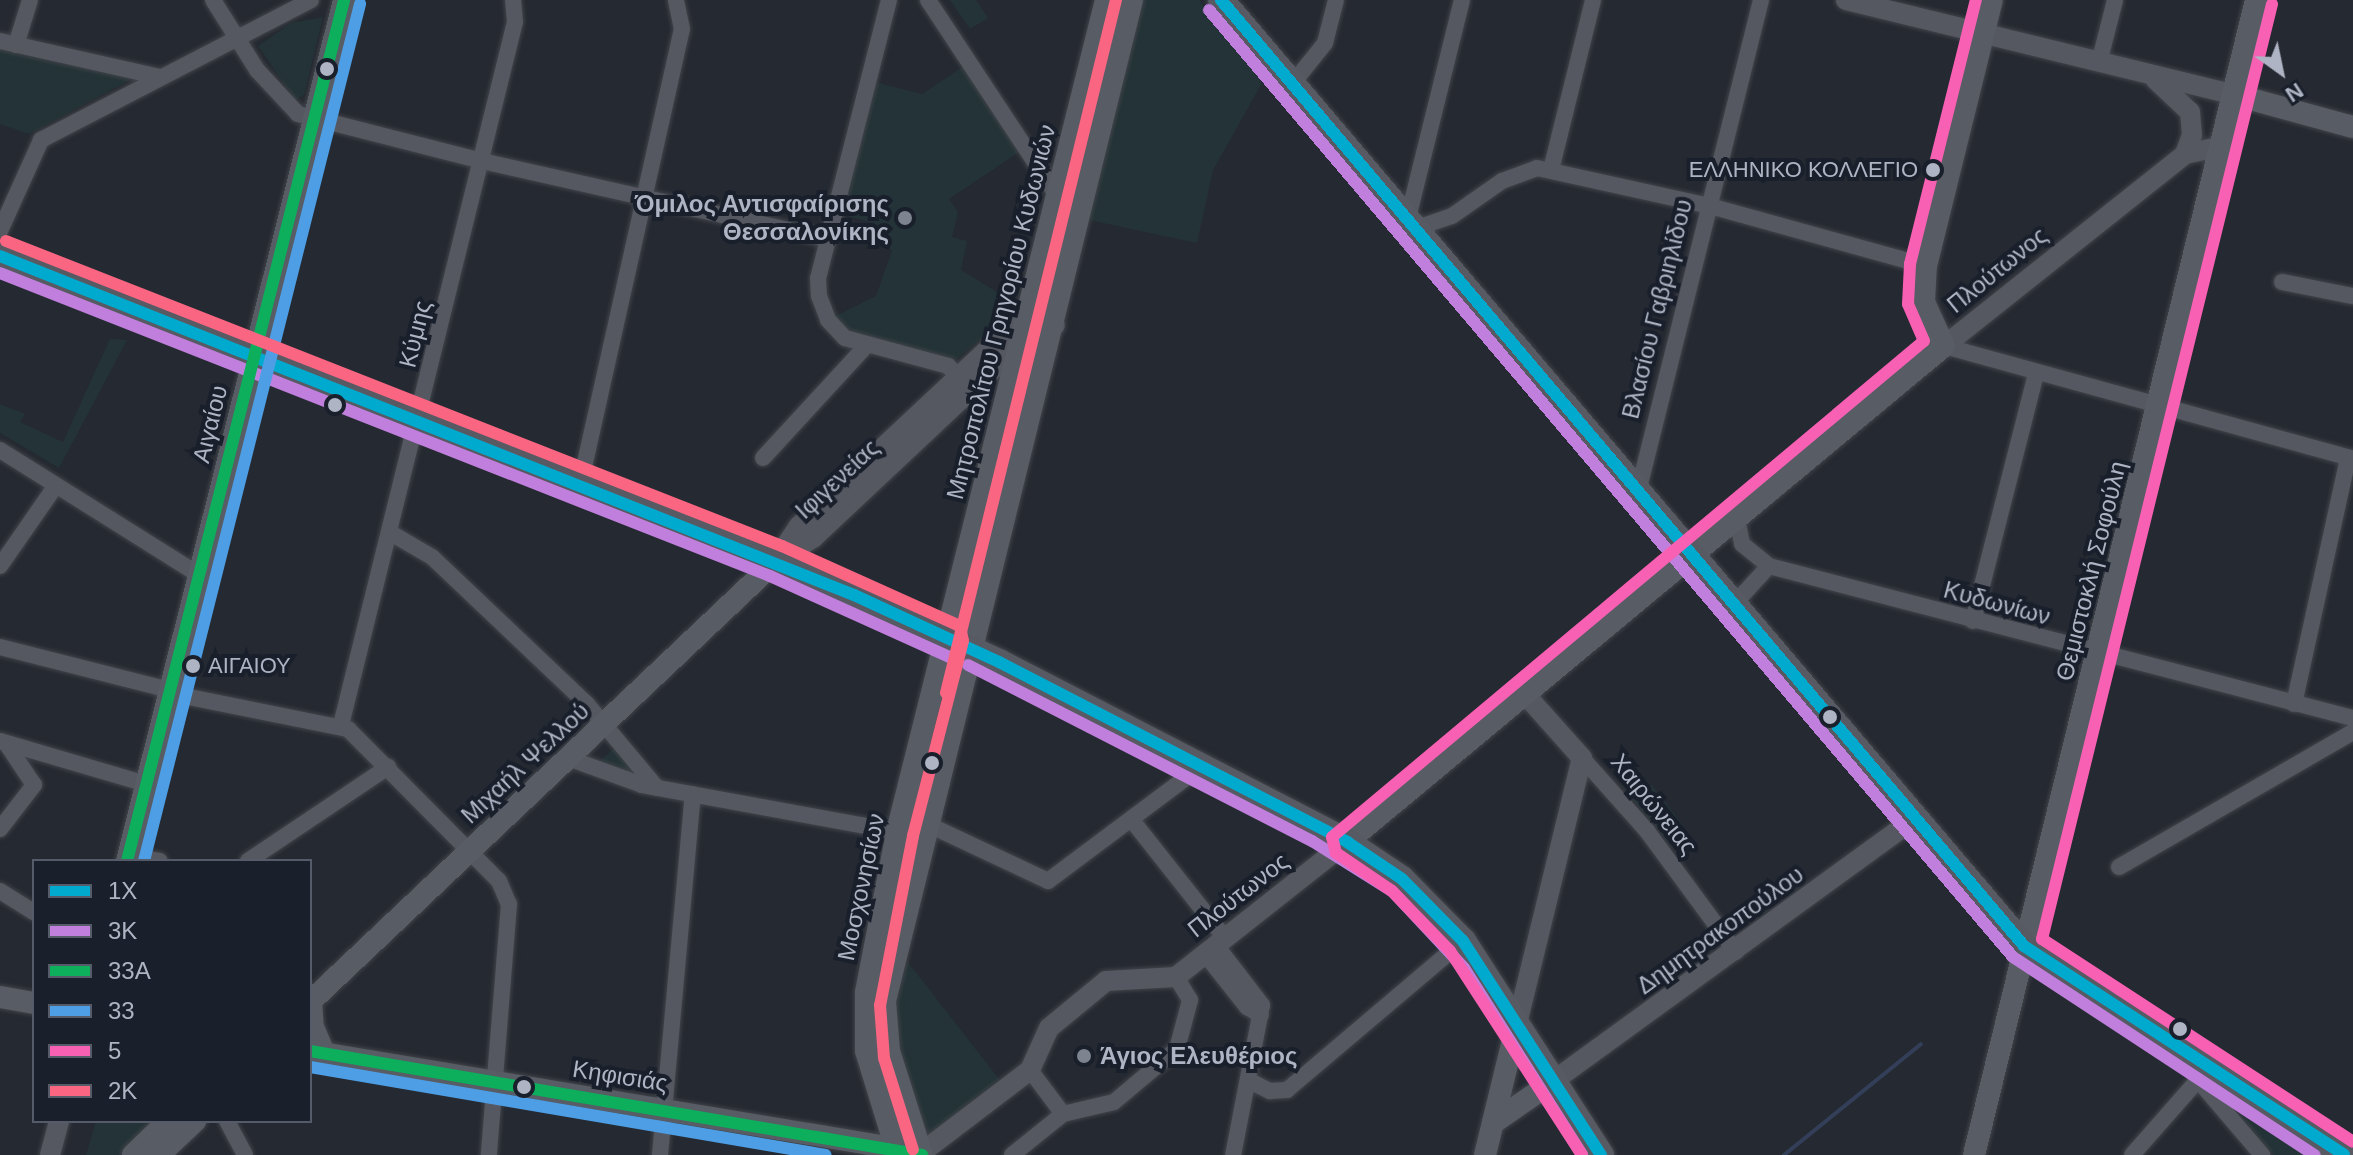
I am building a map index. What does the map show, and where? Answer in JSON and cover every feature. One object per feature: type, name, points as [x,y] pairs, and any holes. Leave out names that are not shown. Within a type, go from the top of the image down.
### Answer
[{"type":"main road","name":"Αιγαίου","points":[[127,859],[344,0]]},
{"type":"main road","name":"Μητροπολίτου Γρηγορίου Κυδωνιών","points":[[948,637],[1106,0]]},
{"type":"main road","points":[[975,651],[1132,0]]},
{"type":"main road","points":[[1221,0],[2024,946],[2204,1073],[2344,1155]]},
{"type":"main road","points":[[1944,346],[1924,302],[1926,266],[1992,0]]},
{"type":"main road","name":"Θεμιστοκλή Σοφούλη","points":[[1974,1155],[2224,146],[2256,0]]},
{"type":"main road","points":[[2236,95],[2353,127]]},
{"type":"main road","points":[[0,256],[253,360],[776,561],[948,637],[1347,842],[1402,879],[1463,941],[1601,1155]]},
{"type":"main road","name":"Πλούτωνος","points":[[1347,842],[1944,346]]},
{"type":"main road","name":"Μιχαήλ Ψελλού","points":[[312,999],[776,561]]},
{"type":"main road","name":"Μοσχονησίων","points":[[896,1151],[868,1061],[863,1022],[897,832],[948,637]]},
{"type":"main road","name":"Μοσχονησίων","points":[[924,1154],[892,1062],[884,1017],[927,824],[975,651]]},
{"type":"main road","points":[[0,998],[32,1003]]},
{"type":"main road","points":[[312,1018],[317,1052]]},
{"type":"main road","points":[[1485,1155],[1517,1024]]},
{"type":"main road","name":"Κηφισιάς","points":[[317,1052],[924,1154]]},
{"type":"main road","points":[[1493,1123],[1552,1082]]},
{"type":"main road","points":[[133,1155],[166,1123]]},
{"type":"main road","points":[[159,1155],[193,1123]]},
{"type":"street","points":[[30,0],[8,43],[160,77]]},
{"type":"street","points":[[213,0],[236,39],[289,108],[315,118],[482,161],[828,239]]},
{"type":"street","points":[[0,231],[41,140],[311,0]]},
{"type":"street","name":"Κύμης","points":[[341,725],[515,22],[513,0]]},
{"type":"street","points":[[580,485],[682,29],[676,0]]},
{"type":"street","points":[[889,0],[828,239],[819,296],[828,320],[845,338],[865,347],[948,366],[958,376]]},
{"type":"street","points":[[928,0],[1057,196]]},
{"type":"street","points":[[1293,83],[1325,43],[1336,0]]},
{"type":"street","points":[[1462,0],[1411,226],[1452,216],[1518,172],[1551,170],[1710,206],[1926,266]]},
{"type":"street","points":[[1551,170],[1593,0]]},
{"type":"street","name":"Βλασίου Γαβριηλίδου","points":[[1638,492],[1761,0]]},
{"type":"street","points":[[1846,0],[1878,4],[1983,34],[2236,95]]},
{"type":"street","points":[[2099,63],[2115,0]]},
{"type":"street","points":[[2152,76],[2190,112],[2192,135],[2185,154]]},
{"type":"street","name":"Πλούτωνος","points":[[1944,346],[2185,154],[2224,146]]},
{"type":"street","points":[[2282,282],[2353,296]]},
{"type":"street","name":"Ιφιγενείας","points":[[776,561],[799,526],[1029,311]]},
{"type":"street","name":"Ιφιγενείας","points":[[776,561],[813,538],[1019,348],[1055,325]]},
{"type":"street","points":[[1944,346],[2350,459],[2294,704]]},
{"type":"street","points":[[763,458],[865,347]]},
{"type":"street","points":[[1973,621],[2036,374]]},
{"type":"street","points":[[0,450],[199,575]]},
{"type":"street","points":[[0,566],[55,487]]},
{"type":"street","name":"Κυδωνίων","points":[[1737,518],[1742,544],[1769,566],[2097,655],[2353,718]]},
{"type":"street","points":[[389,532],[432,557],[605,723],[657,788]]},
{"type":"street","points":[[1735,603],[1769,566]]},
{"type":"street","points":[[0,647],[170,692],[341,725],[365,741],[470,850],[499,881],[509,904],[489,1155]]},
{"type":"street","name":"Χαιρώνειας","points":[[1525,694],[1647,831],[1736,952]]},
{"type":"street","points":[[2119,867],[2353,732]]},
{"type":"street","points":[[3,742],[146,784]]},
{"type":"street","points":[[0,829],[34,785],[3,742]]},
{"type":"street","points":[[568,758],[657,788],[897,832]]},
{"type":"street","points":[[1517,1024],[1582,758]]},
{"type":"street","points":[[927,824],[1043,882],[1202,766]]},
{"type":"street","points":[[251,859],[388,767]]},
{"type":"street","points":[[660,1155],[693,795]]},
{"type":"street","name":"Δημητρακοπούλου","points":[[1552,1082],[1736,952],[1916,818]]},
{"type":"street","points":[[1131,819],[1216,946],[1260,1000],[1261,1015],[1233,1155]]},
{"type":"street","name":"Πλούτωνος","points":[[1176,977],[1347,842]]},
{"type":"street","points":[[0,891],[32,911]]},
{"type":"street","points":[[1248,1080],[1270,1091],[1287,1090],[1463,941]]},
{"type":"street","points":[[924,1154],[1030,1070],[1049,1028],[1109,979],[1176,977],[1190,1000],[1177,1049],[1114,1102],[1063,1114],[1012,1155]]},
{"type":"street","points":[[1030,1070],[1063,1114]]},
{"type":"street","points":[[2132,1155],[2204,1073],[2262,1155]]},
{"type":"street","points":[[50,1155],[58,1123]]},
{"type":"street","points":[[228,1123],[245,1155]]},
{"type":"shaded area","points":[[950,0],[976,0],[988,18],[970,29]]},
{"type":"shaded area","points":[[1142,0],[1199,0],[1262,83],[1213,170],[1197,243],[1089,220]]},
{"type":"shaded area","points":[[323,17],[304,95],[295,100],[258,46],[291,23]]},
{"type":"shaded area","points":[[0,48],[135,77],[29,134],[0,124]]},
{"type":"shaded area","name":"Όμιλος Αντισφαίρισης Θεσσαλονίκης","points":[[970,62],[1027,147],[949,199],[958,212],[952,237],[967,241],[961,270],[1020,306],[948,366],[865,347],[828,320],[876,296],[892,251],[873,223],[837,213],[871,81],[922,94]]},
{"type":"shaded area","points":[[110,339],[127,340],[59,468],[0,433],[0,404],[25,414],[20,422],[63,442]]},
{"type":"shaded area","points":[[614,748],[636,775],[594,767]]},
{"type":"shaded area","points":[[1621,785],[1652,785],[1683,825],[1673,848]]},
{"type":"shaded area","points":[[907,961],[999,1079],[922,1141],[891,1023]]},
{"type":"shaded area","points":[[2225,1101],[2304,1155],[2273,1155]]},
{"type":"shaded area","points":[[95,1123],[154,1123],[120,1155],[86,1155]]},
{"type":"waterway","points":[[1784,1155],[1921,1044]]},
{"type":"transit line","name":"33A","points":[[128,859],[344,0]]},
{"type":"transit line","name":"2Κ","points":[[946,693],[1116,0]]},
{"type":"transit line","name":"1Χ","points":[[1221,0],[2024,946],[2344,1155]]},
{"type":"transit line","name":"5","points":[[1582,1155],[1450,951],[1392,891],[1336,853],[1332,837],[1924,341],[1908,304],[1910,264],[1976,0]]},
{"type":"transit line","name":"33","points":[[145,859],[360,4]]},
{"type":"transit line","name":"5","points":[[2272,4],[2042,939],[2353,1142]]},
{"type":"transit line","name":"3Κ","points":[[1209,10],[2013,957],[2315,1155]]},
{"type":"transit line","name":"2Κ","points":[[6,241],[782,546],[960,626],[963,641],[913,836],[880,1005],[884,1058],[913,1150]]},
{"type":"transit line","name":"1Χ","points":[[0,256],[854,595],[999,662],[1347,842],[1402,879],[1463,941],[1601,1155]]},
{"type":"transit line","name":"3Κ","points":[[0,273],[770,576],[958,661]]},
{"type":"transit line","name":"3Κ","points":[[968,665],[1312,841],[1392,891],[1464,968],[1582,1155]]},
{"type":"transit line","name":"33A","points":[[312,1051],[922,1155]]},
{"type":"transit line","name":"33","points":[[312,1067],[826,1155]]},
{"type":"place","name":"ΕΛΛΗΝΙΚΟ ΚΟΛΛΕΓΙΟ","points":[[1933,170]]},
{"type":"place","name":"Όμιλος Αντισφαίρισης Θεσσαλονίκης","points":[[905,218]]},
{"type":"place","name":"ΑΙΓΑΙΟΥ","points":[[193,666]]},
{"type":"place","name":"Άγιος Ελευθέριος","points":[[1084,1056]]}]
